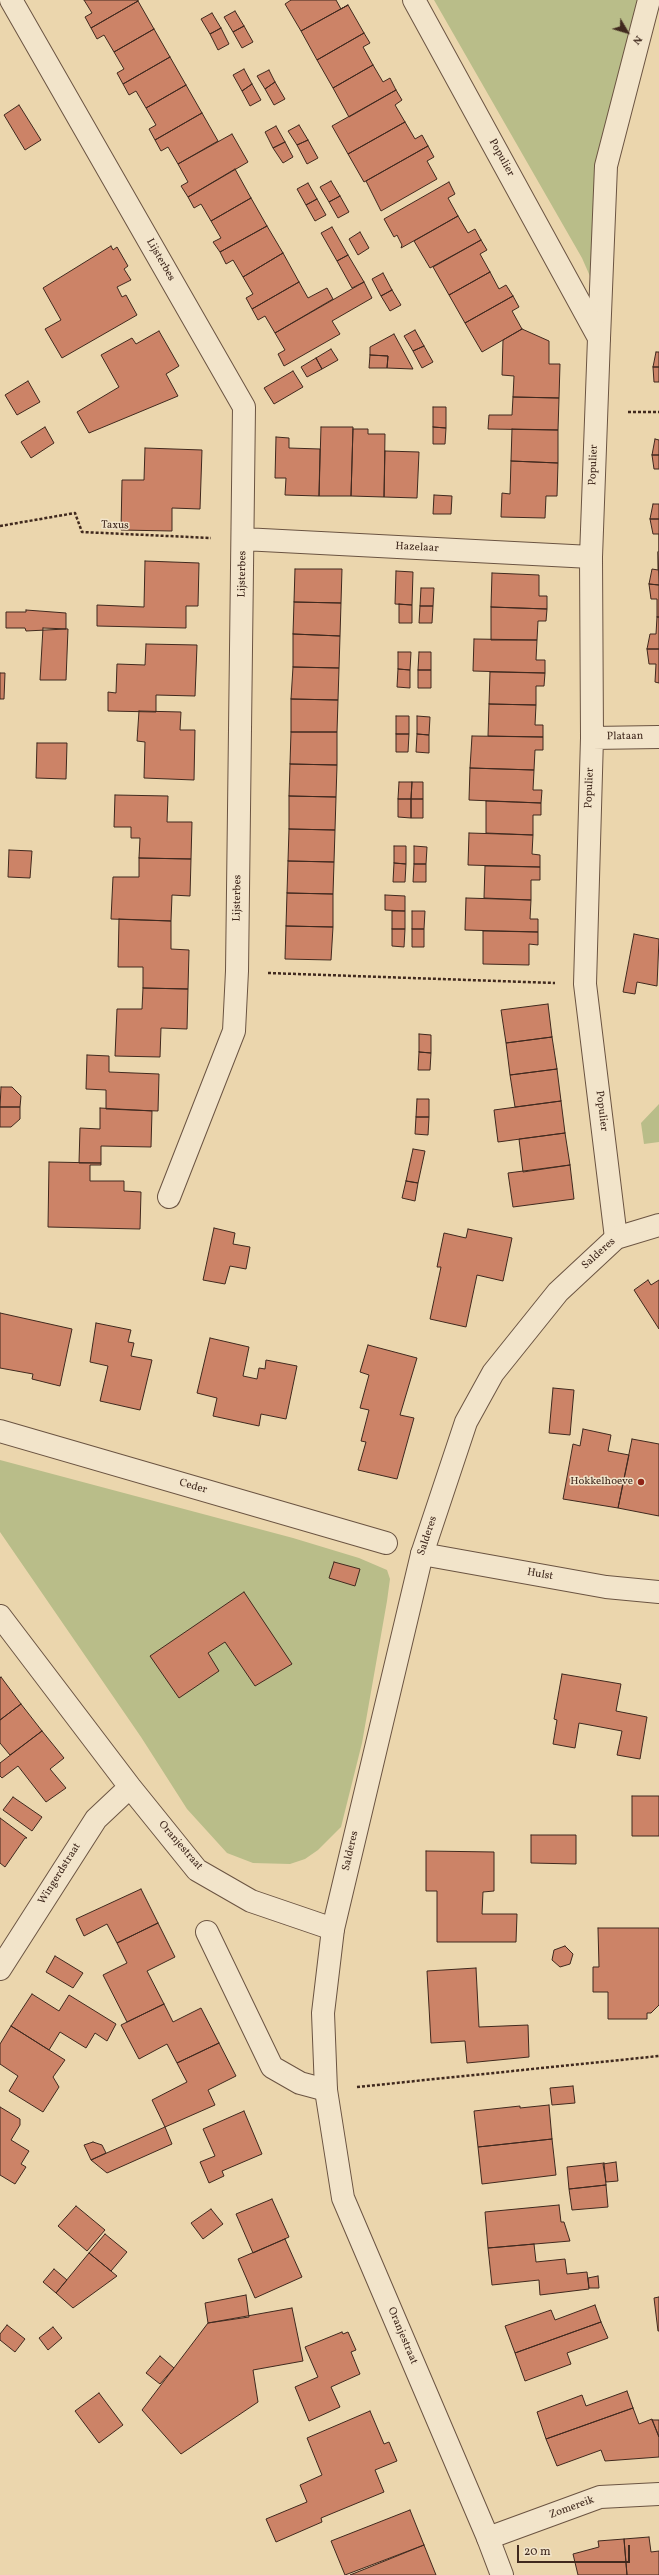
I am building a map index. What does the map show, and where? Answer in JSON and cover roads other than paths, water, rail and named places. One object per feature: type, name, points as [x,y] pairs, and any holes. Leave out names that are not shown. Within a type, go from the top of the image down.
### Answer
[{"type":"street","name":"Lijsterbes","points":[[11,0],[244,407],[244,539],[237,972],[234,1031],[169,1197]]},
{"type":"street","name":"Populier","points":[[414,0],[599,338]]},
{"type":"street","name":"Populier","points":[[616,1238],[585,984],[592,738],[591,556],[606,166],[649,0]]},
{"type":"street","name":"Hazelaar","points":[[244,539],[591,556]]},
{"type":"street","name":"Plataan","points":[[592,738],[659,737]]},
{"type":"street","name":"Salderes","points":[[333,1929],[422,1554],[466,1422],[493,1374],[558,1292],[616,1238],[659,1225]]},
{"type":"street","name":"Ceder","points":[[0,1431],[386,1543]]},
{"type":"street","name":"Hulst","points":[[422,1554],[606,1587],[659,1592]]},
{"type":"street","name":"Oranjestraat","points":[[0,1616],[130,1787],[197,1870],[251,1901],[333,1929],[323,2013],[326,2090],[343,2198],[488,2538],[502,2575]]},
{"type":"street","name":"Wingerdstraat","points":[[0,1970],[96,1819],[130,1787]]},
{"type":"street","points":[[207,1932],[272,2067],[300,2083],[326,2090]]},
{"type":"street","name":"Zomereik","points":[[488,2538],[600,2497],[659,2494]]},
{"type":"place","name":"Hokkelhoeve","points":[[641,1482]]}]
